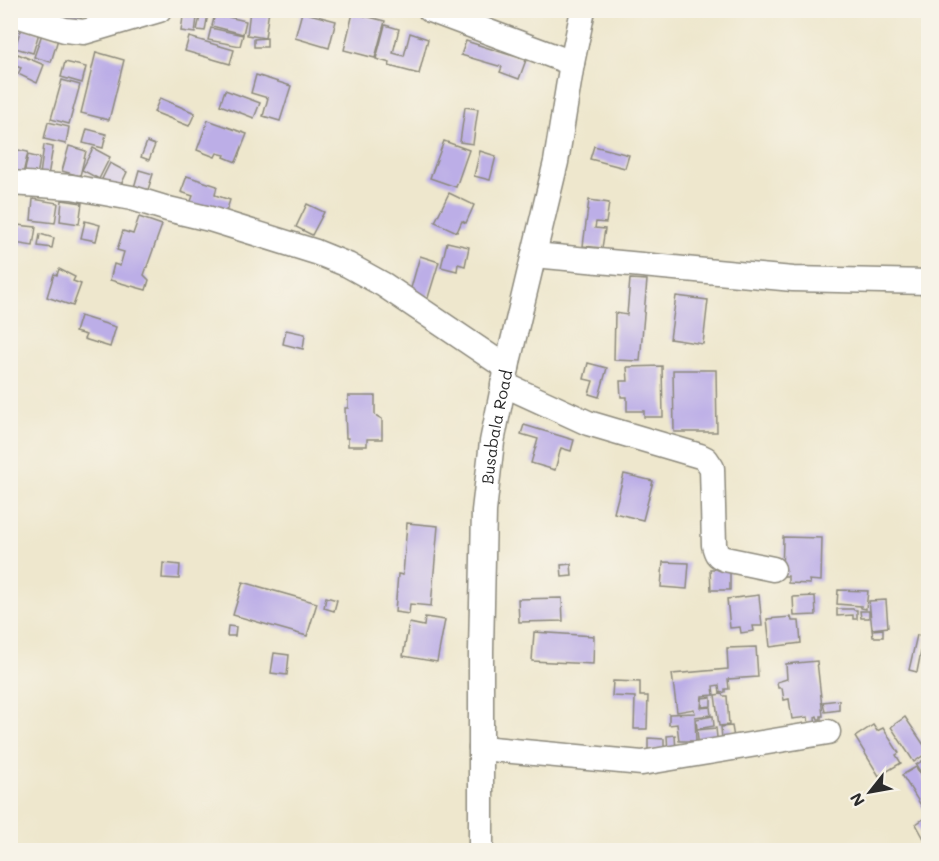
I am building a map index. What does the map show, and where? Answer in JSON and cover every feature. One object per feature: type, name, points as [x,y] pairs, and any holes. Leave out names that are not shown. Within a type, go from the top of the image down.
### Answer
[{"type":"street","points":[[10,12],[64,30],[84,32],[134,14],[159,10]]},
{"type":"street","points":[[430,10],[572,63]]},
{"type":"street","name":"Busabala Road","points":[[481,850],[484,512],[492,442],[505,376],[556,162],[583,10]]},
{"type":"street","points":[[10,183],[72,187],[132,198],[210,219],[316,252],[348,265],[384,285],[505,376],[588,423],[706,459],[712,468],[716,554],[725,559],[773,569]]},
{"type":"street","points":[[534,255],[793,279],[928,282]]},
{"type":"street","points":[[481,748],[642,763],[828,732]]},
{"type":"building","points":[[33,10],[64,10],[59,25]]},
{"type":"building","points":[[66,10],[83,10],[79,24],[64,19]]},
{"type":"building","points":[[184,10],[198,10],[195,33],[181,31]]},
{"type":"building","points":[[250,10],[269,10],[265,38],[247,35]]},
{"type":"building","points":[[201,12],[208,13],[205,31],[197,30]]},
{"type":"building","points":[[302,12],[336,21],[329,48],[295,38]]},
{"type":"building","points":[[353,13],[385,21],[375,58],[344,50]]},
{"type":"building","points":[[215,14],[246,21],[243,34],[212,26]]},
{"type":"building","points":[[385,25],[399,29],[393,53],[404,56],[410,33],[428,39],[419,74],[389,66],[390,63],[376,59]]},
{"type":"building","points":[[21,28],[39,33],[33,53],[15,48]]},
{"type":"building","points":[[211,28],[243,35],[240,46],[208,40]]},
{"type":"building","points":[[42,34],[58,39],[51,62],[34,57]]},
{"type":"building","points":[[189,37],[234,50],[230,64],[185,51]]},
{"type":"building","points":[[267,38],[267,47],[254,47],[254,39]]},
{"type":"building","points":[[466,41],[526,60],[519,79],[500,72],[502,67],[461,55]]},
{"type":"building","points":[[96,52],[124,60],[109,120],[81,113]]},
{"type":"building","points":[[18,54],[44,65],[37,83],[18,74],[21,68],[13,65]]},
{"type":"building","points":[[65,62],[86,67],[82,83],[61,77]]},
{"type":"building","points":[[256,75],[291,86],[280,121],[263,116],[268,98],[251,93]]},
{"type":"building","points":[[62,80],[80,85],[69,124],[51,119]]},
{"type":"building","points":[[225,90],[260,103],[254,118],[220,105]]},
{"type":"building","points":[[160,98],[195,113],[189,126],[154,112]]},
{"type":"building","points":[[465,107],[478,109],[473,144],[460,142]]},
{"type":"building","points":[[208,120],[247,134],[236,162],[224,157],[225,155],[217,153],[215,157],[197,150]]},
{"type":"building","points":[[48,122],[69,127],[66,144],[44,139]]},
{"type":"building","points":[[87,129],[106,134],[103,148],[83,143]]},
{"type":"building","points":[[444,141],[469,150],[456,187],[430,178]]},
{"type":"building","points":[[147,142],[155,145],[149,160],[141,157]]},
{"type":"building","points":[[44,145],[53,147],[48,176],[40,175]]},
{"type":"building","points":[[69,146],[86,151],[80,176],[62,171]]},
{"type":"building","points":[[594,146],[629,155],[625,168],[590,159]]},
{"type":"building","points":[[93,148],[110,157],[99,179],[82,170]]},
{"type":"building","points":[[18,150],[28,152],[22,178],[10,176],[10,152],[17,153]]},
{"type":"building","points":[[480,151],[496,156],[490,180],[474,176]]},
{"type":"building","points":[[28,155],[40,158],[36,183],[23,180]]},
{"type":"building","points":[[110,163],[127,172],[119,189],[102,179]]},
{"type":"building","points":[[139,170],[153,174],[146,196],[133,191]]},
{"type":"building","points":[[187,176],[217,186],[215,195],[230,200],[224,218],[189,206],[193,196],[181,192]]},
{"type":"building","points":[[449,193],[474,205],[466,223],[462,221],[457,232],[435,222]]},
{"type":"building","points":[[33,199],[58,203],[55,223],[31,220]]},
{"type":"building","points":[[62,200],[82,203],[79,224],[60,221]]},
{"type":"building","points":[[589,200],[609,203],[606,223],[596,222],[595,228],[605,229],[602,248],[583,246]]},
{"type":"building","points":[[307,204],[324,212],[312,235],[296,227]]},
{"type":"building","points":[[139,217],[162,225],[144,275],[149,280],[146,290],[110,280],[114,264],[120,266],[124,252],[117,250],[123,231],[133,234]]},
{"type":"building","points":[[85,221],[100,225],[96,241],[81,238]]},
{"type":"building","points":[[17,225],[36,227],[33,246],[14,243]]},
{"type":"building","points":[[40,234],[54,238],[52,248],[38,246]]},
{"type":"building","points":[[447,242],[469,247],[465,266],[458,264],[457,271],[441,267]]},
{"type":"building","points":[[420,256],[439,262],[427,301],[409,295]]},
{"type":"building","points":[[59,269],[75,277],[73,281],[81,284],[73,306],[47,297],[54,274],[57,275]]},
{"type":"building","points":[[630,279],[647,280],[640,361],[614,360],[615,313],[627,315]]},
{"type":"building","points":[[676,296],[708,300],[703,344],[670,339]]},
{"type":"building","points":[[80,316],[116,327],[110,347],[84,339],[86,335],[75,332]]},
{"type":"building","points":[[286,330],[305,334],[303,349],[283,344]]},
{"type":"building","points":[[588,363],[607,368],[599,397],[589,394],[593,381],[584,379]]},
{"type":"building","points":[[662,366],[663,417],[644,417],[644,411],[627,411],[627,397],[621,397],[620,381],[628,381],[627,367]]},
{"type":"building","points":[[673,370],[716,370],[717,432],[674,432]]},
{"type":"building","points":[[348,396],[375,396],[375,415],[382,419],[382,439],[367,439],[367,446],[348,446],[345,408],[348,408]]},
{"type":"building","points":[[524,425],[574,440],[571,451],[561,448],[555,470],[531,463],[538,439],[521,434]]},
{"type":"building","points":[[624,474],[653,481],[643,520],[614,513]]},
{"type":"building","points":[[407,523],[438,526],[431,606],[410,604],[409,614],[395,612],[398,574],[403,575]]},
{"type":"building","points":[[783,537],[822,538],[821,581],[809,580],[810,584],[788,583],[788,576],[782,576]]},
{"type":"building","points":[[663,562],[689,563],[687,589],[661,587]]},
{"type":"building","points":[[163,563],[180,565],[179,579],[162,578]]},
{"type":"building","points":[[571,564],[572,576],[562,577],[561,565]]},
{"type":"building","points":[[710,569],[730,569],[730,590],[711,590]]},
{"type":"building","points":[[243,582],[317,603],[307,636],[233,615]]},
{"type":"building","points":[[838,590],[868,591],[866,609],[861,606],[837,604]]},
{"type":"building","points":[[759,595],[762,626],[753,626],[754,631],[741,633],[740,627],[730,628],[727,599]]},
{"type":"building","points":[[815,596],[816,615],[794,616],[793,597]]},
{"type":"building","points":[[326,597],[337,600],[334,611],[324,608]]},
{"type":"building","points":[[562,598],[563,621],[519,622],[518,599]]},
{"type":"building","points":[[886,600],[888,627],[872,629],[869,601]]},
{"type":"building","points":[[837,609],[857,610],[857,619],[853,619],[853,615],[837,616]]},
{"type":"building","points":[[860,611],[869,611],[869,618],[861,618]]},
{"type":"building","points":[[425,617],[445,620],[437,662],[403,656],[409,623],[424,626]]},
{"type":"building","points":[[791,617],[792,621],[799,621],[801,643],[770,647],[767,619]]},
{"type":"building","points":[[228,626],[236,627],[235,636],[227,636]]},
{"type":"building","points":[[883,629],[883,637],[873,637],[872,630]]},
{"type":"building","points":[[534,632],[594,636],[593,664],[532,661]]},
{"type":"building","points":[[917,635],[924,637],[917,672],[909,670]]},
{"type":"building","points":[[756,647],[758,677],[728,679],[729,689],[720,693],[719,685],[713,686],[714,695],[702,696],[701,708],[710,707],[711,715],[695,717],[696,741],[679,741],[677,724],[669,725],[669,714],[695,713],[694,709],[677,712],[672,674],[728,669],[727,648]]},
{"type":"building","points":[[274,653],[289,655],[287,675],[271,673]]},
{"type":"building","points":[[817,661],[823,716],[821,719],[815,717],[816,725],[809,726],[808,717],[792,719],[789,699],[784,700],[782,688],[778,688],[777,682],[787,679],[786,664]]},
{"type":"building","points":[[613,681],[640,682],[640,696],[648,696],[647,729],[634,729],[635,697],[612,696]]},
{"type":"building","points":[[715,695],[727,696],[729,725],[719,726]]},
{"type":"building","points":[[711,697],[711,706],[702,707],[702,698]]},
{"type":"building","points":[[839,700],[839,710],[825,712],[823,702]]},
{"type":"building","points":[[713,716],[714,726],[697,729],[696,719]]},
{"type":"building","points":[[905,717],[928,751],[914,762],[891,727]]},
{"type":"building","points":[[873,725],[877,731],[883,728],[899,753],[896,755],[901,763],[879,776],[855,737]]},
{"type":"building","points":[[732,726],[734,738],[722,739],[721,727]]},
{"type":"building","points":[[716,728],[718,747],[699,749],[697,730]]},
{"type":"building","points":[[675,735],[676,753],[668,753],[667,736]]},
{"type":"building","points":[[648,738],[664,739],[664,751],[648,750]]},
{"type":"building","points":[[928,757],[928,784],[916,765]]},
{"type":"building","points":[[916,767],[928,787],[928,807],[924,810],[902,775]]},
{"type":"building","points":[[928,816],[928,846],[916,824]]}]
